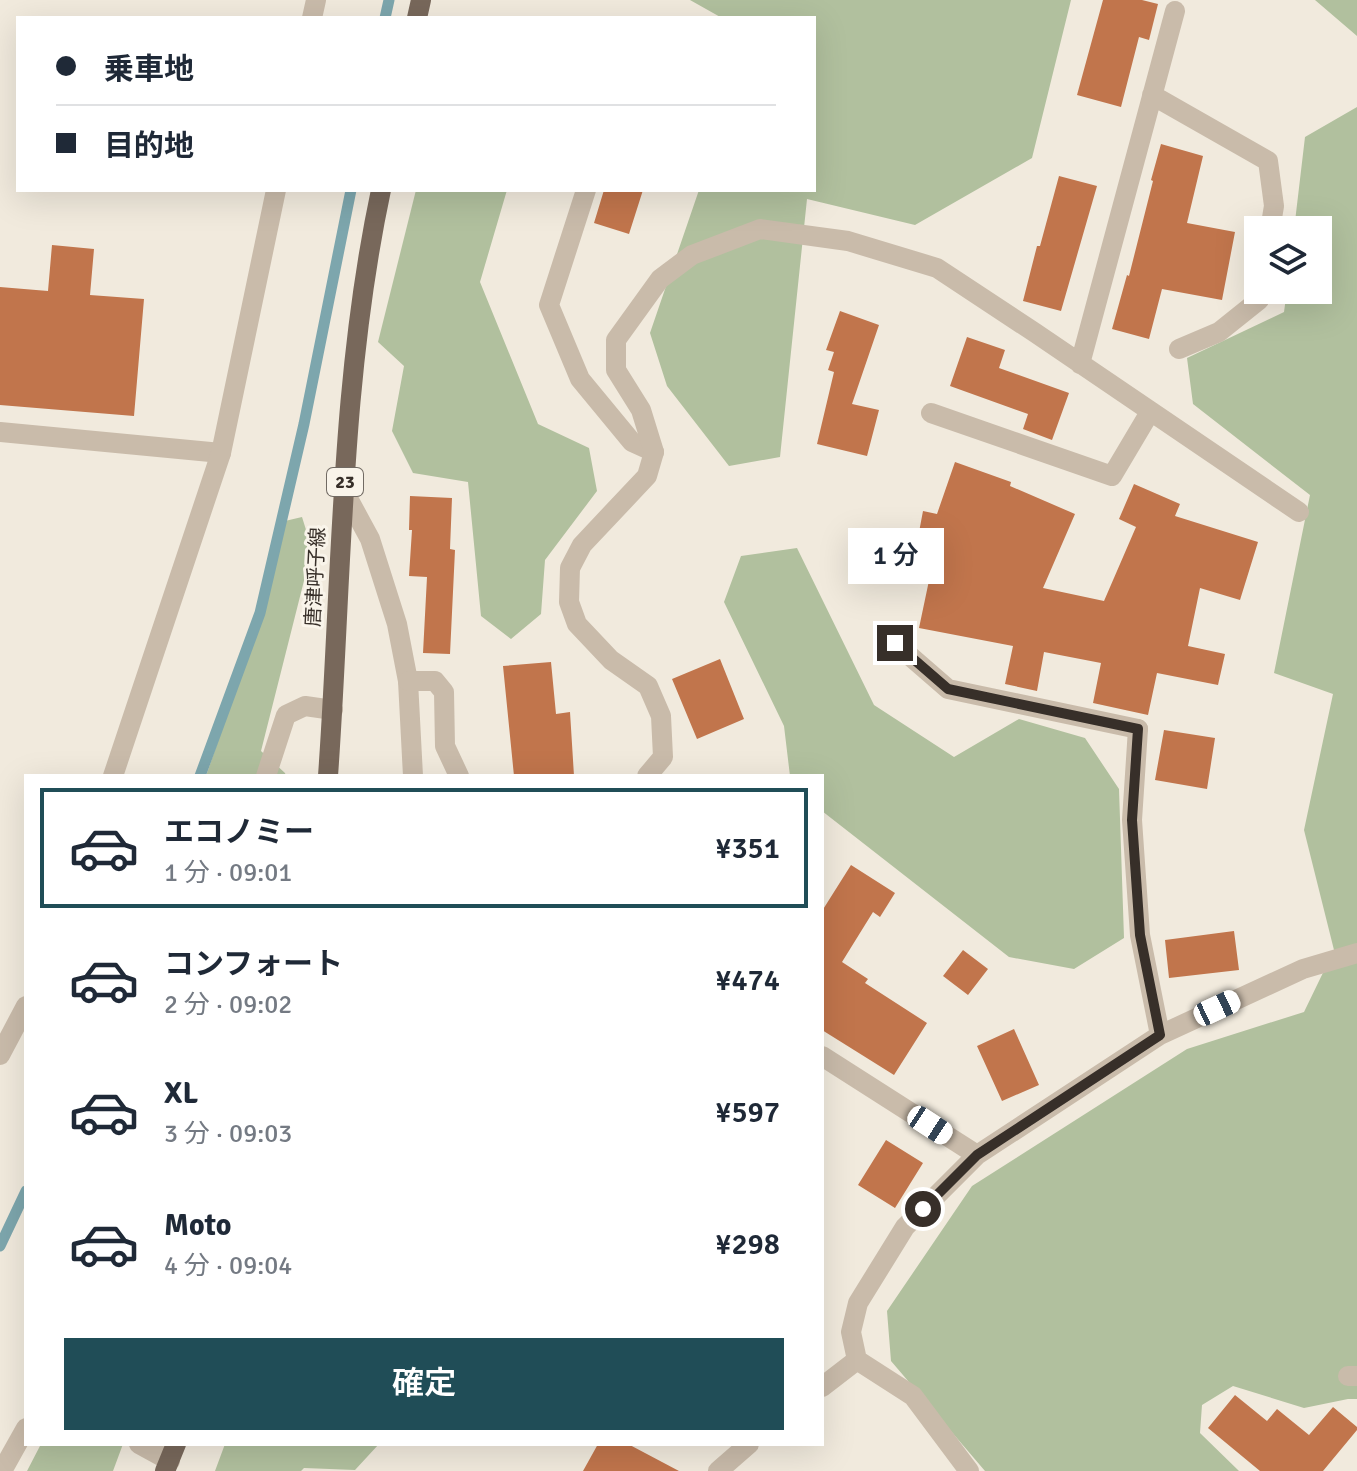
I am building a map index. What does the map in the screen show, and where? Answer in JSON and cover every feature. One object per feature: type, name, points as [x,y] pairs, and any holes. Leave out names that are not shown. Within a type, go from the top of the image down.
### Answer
[{"type":"main road","name":"唐津呼子線","points":[[328,774],[354,369],[368,250],[381,192]]},
{"type":"street","points":[[1080,364],[1175,11]]},
{"type":"street","points":[[1152,95],[1268,161],[1274,206],[1272,216]]},
{"type":"street","points":[[114,774],[221,453],[276,192]]},
{"type":"street","points":[[585,192],[549,305],[580,379],[632,442],[654,452]]},
{"type":"street","points":[[651,774],[663,757],[661,716],[648,686],[611,660],[577,624],[569,602],[570,568],[582,545],[647,476],[654,452],[641,410],[616,370],[616,340],[660,279],[692,255],[760,229],[848,241],[937,268],[1299,512]]},
{"type":"street","points":[[1179,349],[1219,332],[1254,304]]},
{"type":"street","points":[[931,413],[1112,476],[1150,412]]},
{"type":"street","points":[[0,432],[221,453]]},
{"type":"street","points":[[344,491],[370,539],[397,624],[408,681],[413,774]]},
{"type":"street","points":[[895,643],[948,689],[1138,729],[1132,820],[1140,935],[1160,1035]]},
{"type":"street","points":[[408,681],[435,681],[444,692],[445,746],[458,774]]},
{"type":"street","points":[[267,774],[286,715],[305,706],[333,710]]},
{"type":"street","points":[[969,1471],[913,1396],[857,1360],[851,1332],[858,1303],[905,1227],[977,1155],[1160,1035],[1303,969],[1357,953]]},
{"type":"street","points":[[0,1055],[24,1010]]},
{"type":"street","points":[[824,1057],[977,1155]]},
{"type":"street","points":[[824,1385],[857,1360]]},
{"type":"street","points":[[2,1471],[24,1432]]},
{"type":"street","points":[[143,1446],[170,1459]]},
{"type":"street","points":[[718,1471],[747,1446]]},
{"type":"green space","points":[[690,0],[1071,0],[1032,158],[915,225],[807,199],[780,457],[729,466],[667,386],[650,333],[698,192],[816,192],[816,16],[718,16]]},
{"type":"green space","points":[[1315,0],[1357,0],[1357,36]]},
{"type":"green space","points":[[1357,107],[1357,1399],[1304,1408],[1233,1386],[1202,1405],[1200,1433],[1239,1471],[985,1471],[891,1361],[887,1311],[972,1186],[1187,1049],[1304,1012],[1334,950],[1304,830],[1333,694],[1274,673],[1310,495],[1193,404],[1187,358],[1284,312],[1285,304],[1332,304],[1332,216],[1296,216],[1305,137]]},
{"type":"green space","points":[[416,192],[506,192],[480,282],[538,424],[589,448],[597,491],[545,560],[541,614],[511,639],[481,616],[468,482],[413,473],[392,431],[404,366],[378,342]]},
{"type":"green space","points":[[302,517],[312,549],[261,751],[285,774],[207,774],[262,613],[285,521]]},
{"type":"green space","points":[[797,548],[874,705],[954,757],[1019,719],[1085,738],[1119,789],[1124,938],[1074,969],[1009,957],[824,813],[824,774],[790,774],[784,726],[724,602],[741,556]]},
{"type":"green space","points":[[40,1446],[122,1446],[113,1471],[27,1471]]},
{"type":"green space","points":[[224,1446],[377,1446],[355,1470],[215,1471]]},
{"type":"building","points":[[1103,0],[1142,0],[1158,4],[1149,40],[1139,37],[1121,107],[1077,95]]},
{"type":"building","points":[[1161,144],[1203,156],[1187,223],[1235,232],[1222,300],[1162,289],[1149,339],[1112,329],[1129,276]]},
{"type":"building","points":[[1059,176],[1097,186],[1061,311],[1023,301]]},
{"type":"building","points":[[603,192],[642,192],[629,234],[594,223]]},
{"type":"building","points":[[52,245],[94,249],[90,295],[144,299],[134,416],[0,405],[0,287],[48,291]]},
{"type":"building","points":[[840,311],[879,325],[852,404],[879,410],[867,456],[817,444],[834,372],[828,370],[834,352],[826,350]]},
{"type":"building","points":[[967,337],[1005,350],[999,368],[1069,393],[1052,440],[1023,429],[1028,414],[950,386]]},
{"type":"building","points":[[955,462],[1011,482],[1010,486],[1075,514],[1043,588],[1104,601],[1136,527],[1119,519],[1134,484],[1180,504],[1175,516],[1258,542],[1240,600],[1200,588],[1188,646],[1225,654],[1218,685],[1157,673],[1148,715],[1093,703],[1101,663],[1044,652],[1037,691],[1005,684],[1013,646],[919,628],[935,552],[916,548],[923,511],[937,514]]},
{"type":"building","points":[[410,496],[452,498],[450,549],[455,550],[450,654],[423,653],[427,577],[409,576],[412,530],[409,530]]},
{"type":"building","points":[[720,659],[744,719],[697,739],[672,679]]},
{"type":"building","points":[[551,662],[556,714],[570,712],[574,774],[514,774],[503,666]]},
{"type":"building","points":[[1164,730],[1215,738],[1207,789],[1155,780]]},
{"type":"building","points":[[851,865],[895,893],[880,917],[873,912],[842,962],[868,979],[865,983],[927,1023],[894,1075],[824,1031],[824,908]]},
{"type":"building","points":[[1234,931],[1239,970],[1169,978],[1165,940]]},
{"type":"building","points":[[963,950],[988,969],[968,995],[943,976]]},
{"type":"building","points":[[1014,1029],[1039,1085],[1002,1101],[977,1046]]},
{"type":"building","points":[[886,1140],[923,1163],[895,1208],[858,1185]]},
{"type":"building","points":[[1235,1395],[1267,1421],[1277,1409],[1309,1435],[1333,1407],[1357,1430],[1323,1471],[1260,1471],[1208,1428]]},
{"type":"building","points":[[597,1446],[632,1446],[679,1471],[583,1471]]},
{"type":"waterway","points":[[385,16],[389,0]]},
{"type":"waterway","points":[[201,774],[260,613],[304,424],[351,192]]},
{"type":"waterway","points":[[0,1246],[24,1195]]},
{"type":"route","points":[[895,643],[948,689],[1138,729],[1132,820],[1140,935],[1160,1035],[977,1155],[923,1209]]}]
